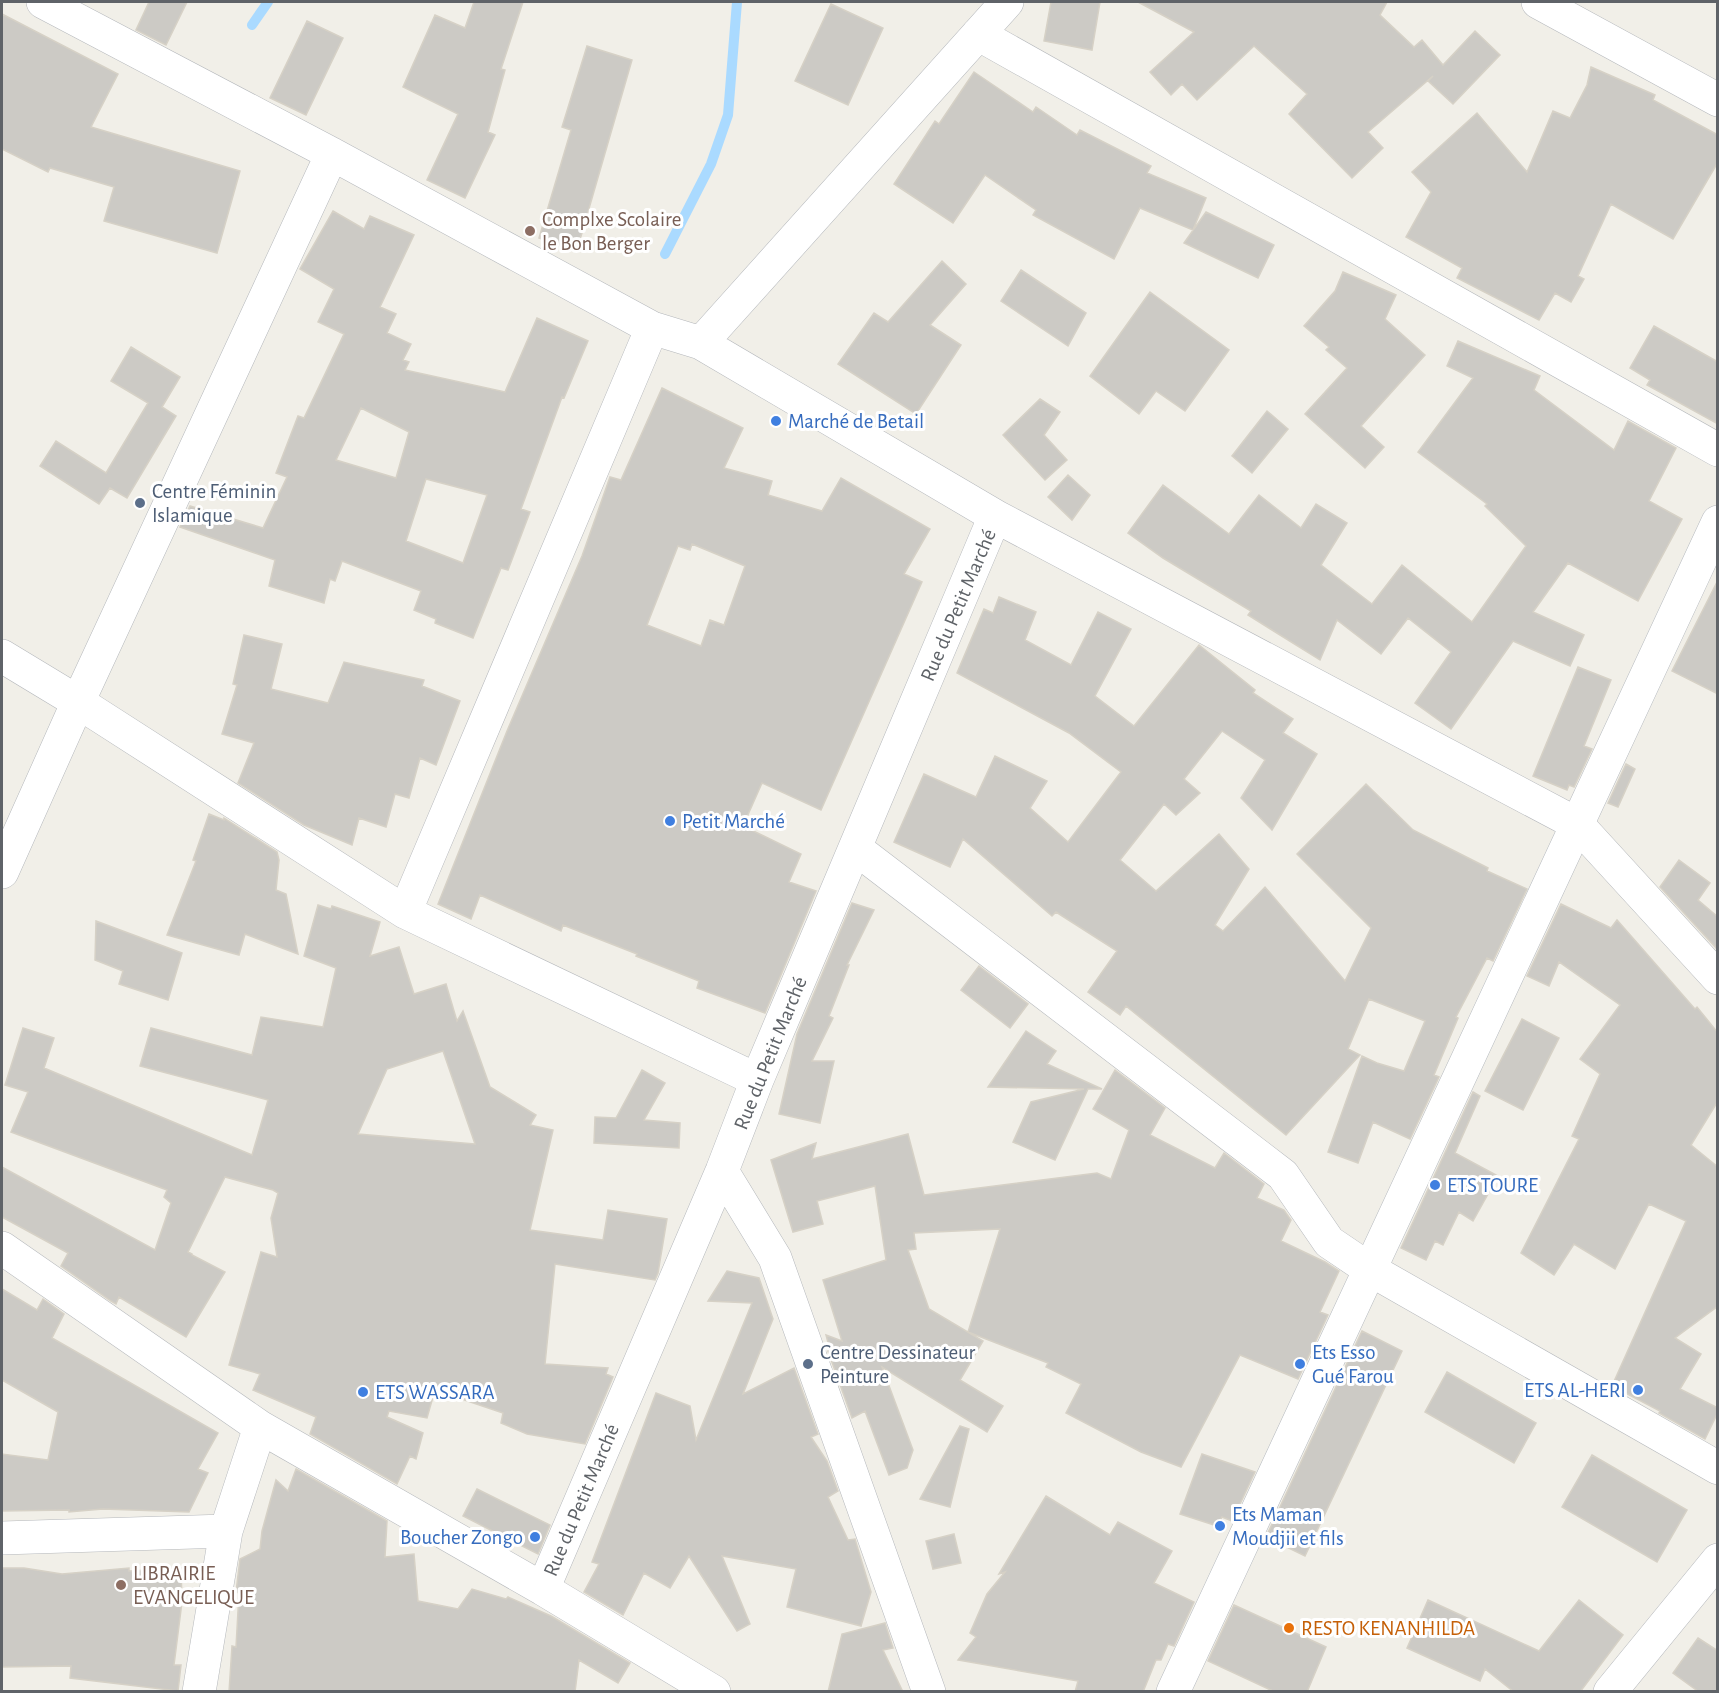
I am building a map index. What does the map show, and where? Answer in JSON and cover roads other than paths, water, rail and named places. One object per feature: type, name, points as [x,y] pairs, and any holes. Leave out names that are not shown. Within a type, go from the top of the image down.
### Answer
[{"type":"street","points":[[43,2],[332,154],[652,328],[701,343],[995,516],[1577,824],[1718,978]]},
{"type":"street","points":[[701,343],[1007,2]]},
{"type":"street","points":[[1538,2],[1718,100]]},
{"type":"street","points":[[978,34],[1718,450]]},
{"type":"street","points":[[2,872],[78,702],[332,154]]},
{"type":"street","points":[[405,912],[652,328]]},
{"type":"street","name":"Rue du Petit Marché","points":[[543,1589],[722,1171],[757,1080],[995,516]]},
{"type":"street","points":[[1173,1692],[1718,522]]},
{"type":"street","points":[[2,656],[78,702],[405,912],[757,1080]]},
{"type":"street","points":[[855,848],[1283,1176],[1329,1242],[1370,1269],[1718,1468]]},
{"type":"street","points":[[722,1171],[775,1258],[929,1692]]},
{"type":"street","points":[[2,1248],[260,1427],[543,1589],[714,1692]]},
{"type":"street","points":[[199,1692],[226,1531],[260,1427]]},
{"type":"street","points":[[2,1538],[226,1531]]},
{"type":"street","points":[[1610,1692],[1718,1560]]},
{"type":"waterway","points":[[252,25],[268,2]]},
{"type":"waterway","points":[[665,254],[711,164],[728,115],[737,2]]},
{"type":"place","name":"Complxe Scolaire le Bon Berger","points":[[530,231]]},
{"type":"place","name":"Marché de Betail","points":[[776,421]]},
{"type":"place","name":"Centre Féminin Islamique","points":[[140,503]]},
{"type":"place","name":"Petit Marché","points":[[670,821]]},
{"type":"place","name":"ETS TOURE","points":[[1435,1185]]},
{"type":"place","name":"Centre Dessinateur Peinture","points":[[808,1364]]},
{"type":"place","name":"Ets Esso Gué Farou","points":[[1300,1364]]},
{"type":"place","name":"ETS AL-HERI","points":[[1638,1390]]},
{"type":"place","name":"ETS WASSARA","points":[[363,1392]]},
{"type":"place","name":"Ets Maman Moudjii et fils","points":[[1220,1526]]},
{"type":"place","name":"Boucher Zongo","points":[[535,1537]]},
{"type":"place","name":"LIBRAIRIE EVANGELIQUE","points":[[121,1585]]},
{"type":"place","name":"RESTO KENANHILDA","points":[[1289,1628]]}]
